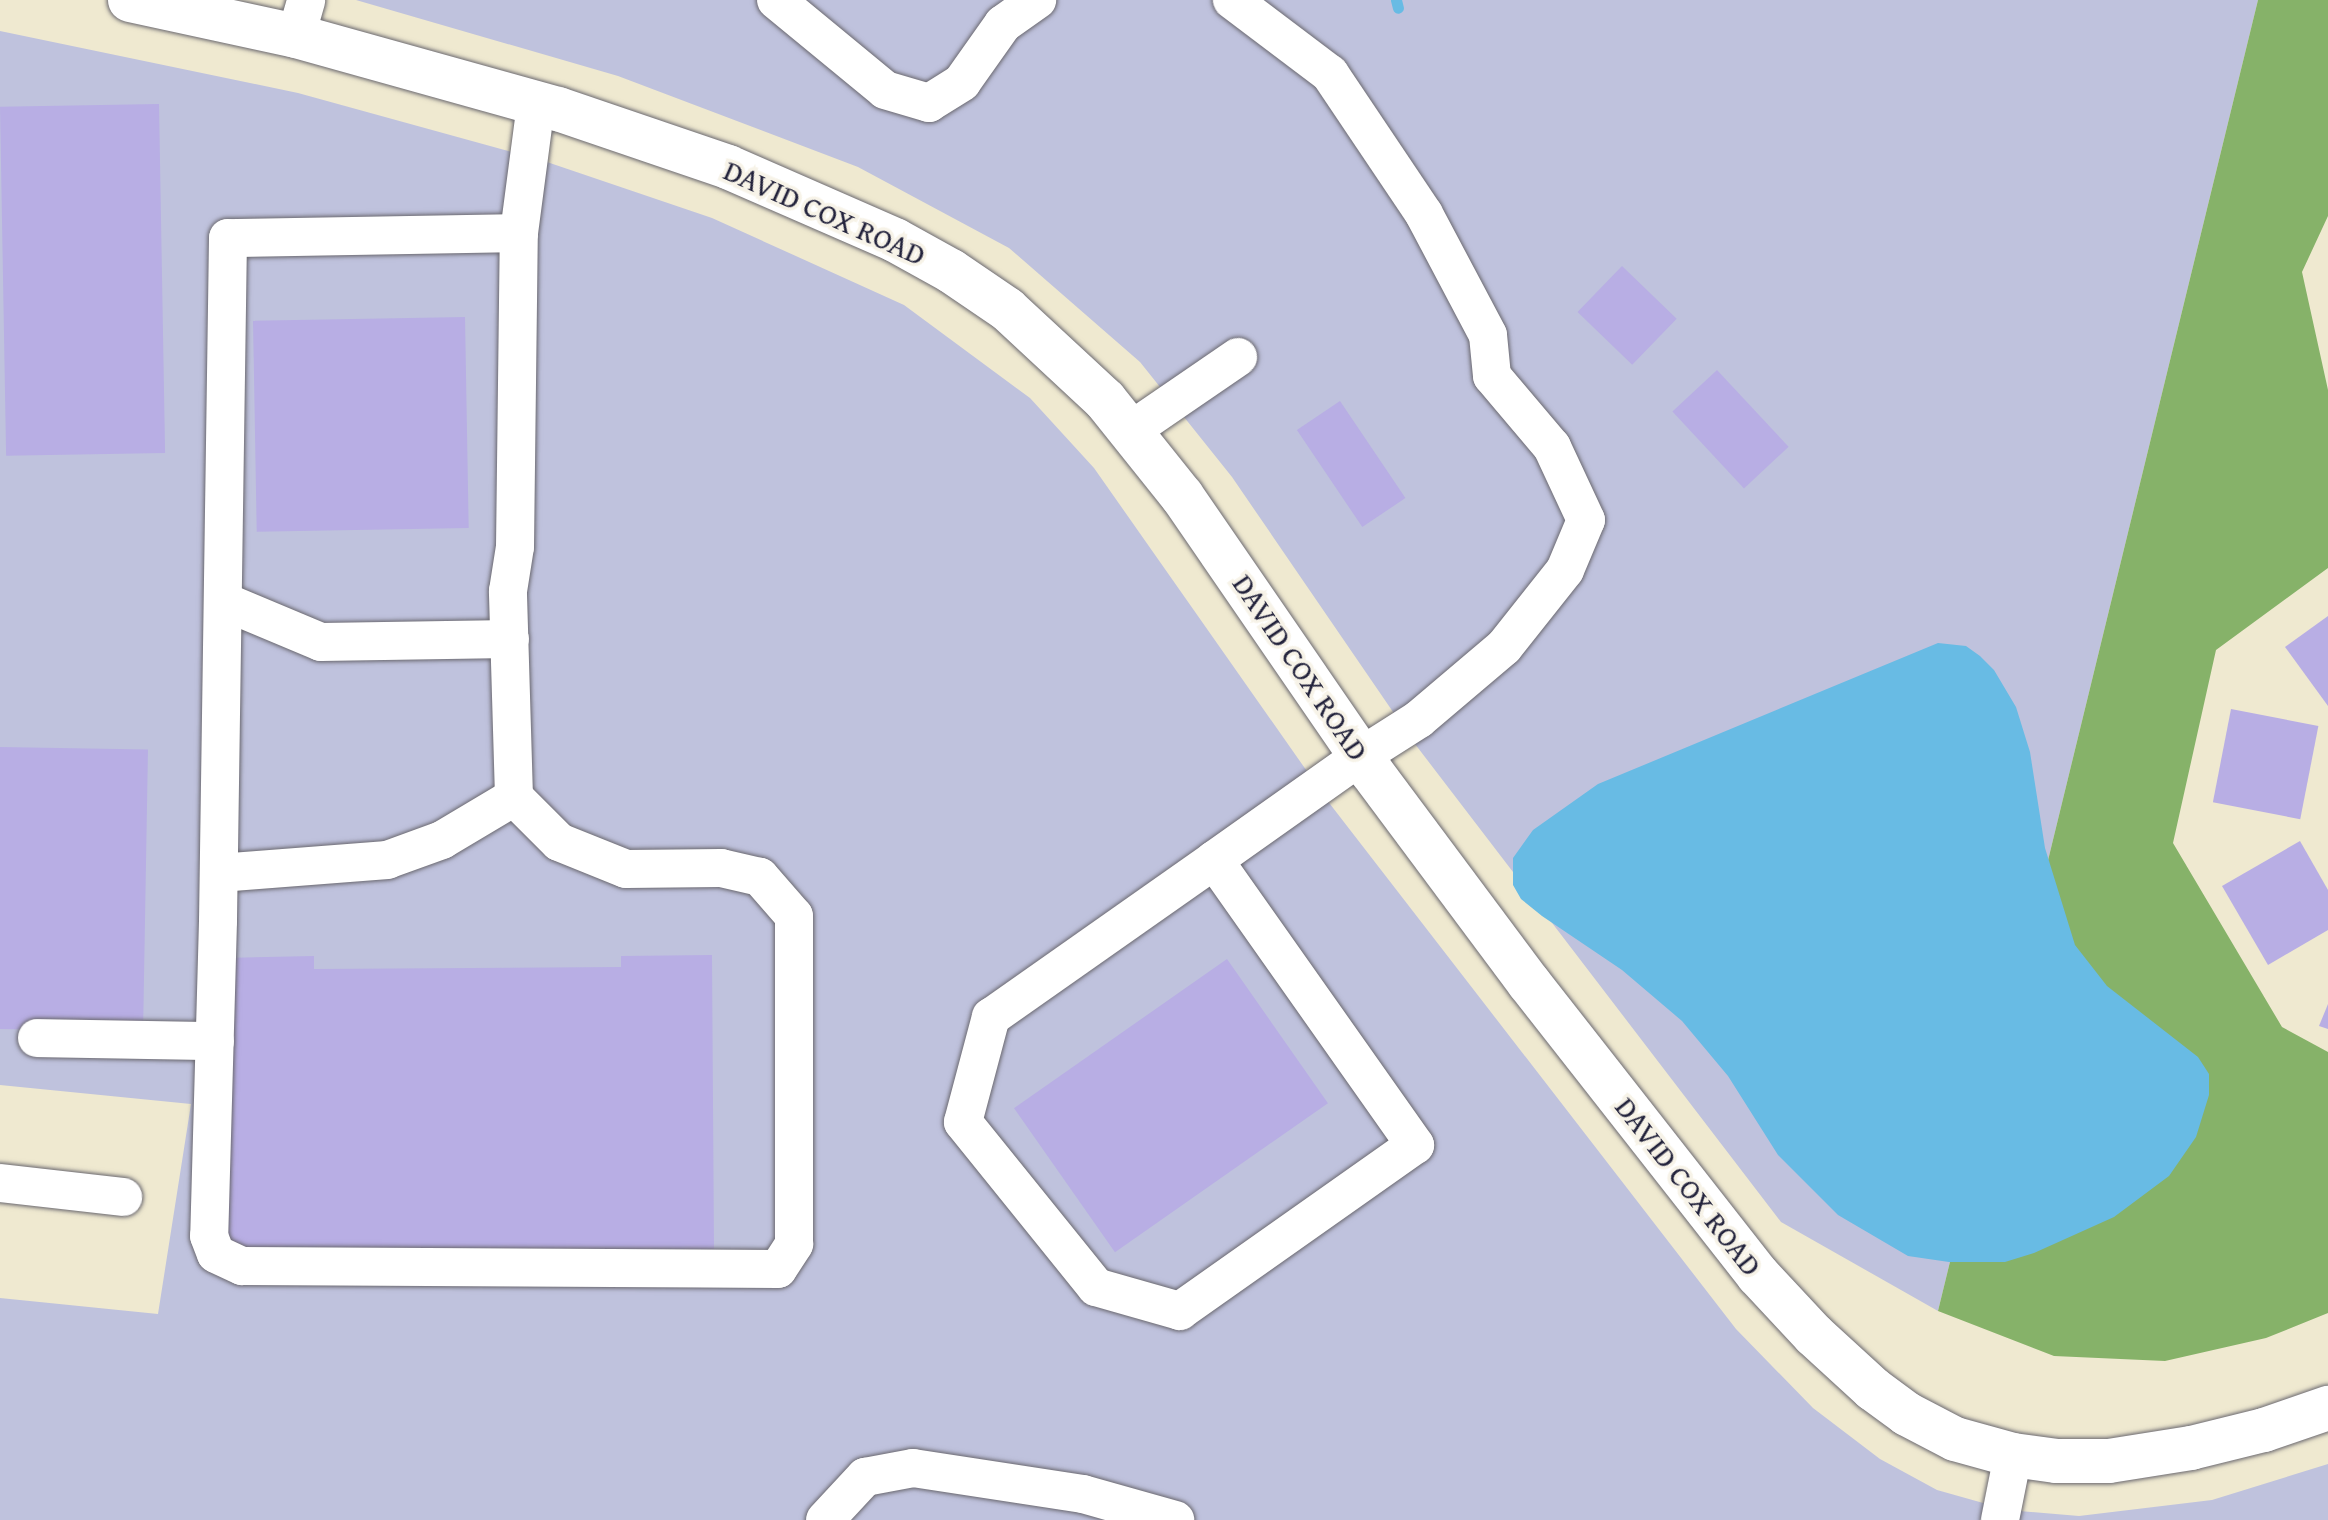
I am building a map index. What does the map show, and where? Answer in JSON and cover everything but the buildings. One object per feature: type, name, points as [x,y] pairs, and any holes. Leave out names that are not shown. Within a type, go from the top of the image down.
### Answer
[{"type":"main road","name":"DAVID COX ROAD","points":[[130,0],[301,18],[536,103],[728,167],[840,213],[951,271],[1007,309],[1076,369],[1130,431],[1234,568],[1361,756],[1529,983],[1758,1275],[1814,1335],[1873,1389],[1907,1414],[1955,1439],[2013,1455],[2056,1461],[2109,1461],[2191,1448],[2264,1430],[2328,1408]]},
{"type":"street","points":[[776,0],[885,90],[929,103],[962,82],[1003,24],[1037,0]]},
{"type":"street","points":[[1214,860],[1415,1145],[1180,1311],[1096,1287],[963,1122],[991,1017],[1361,756],[1419,719],[1504,647],[1565,570],[1586,520],[1552,447],[1492,376],[1488,335],[1424,214],[1330,74],[1232,0]]},
{"type":"street","points":[[519,233],[228,238],[219,873],[209,1236],[216,1254],[242,1266],[778,1269],[794,1244],[794,916],[760,877],[721,868],[626,869],[559,842],[514,797],[508,591],[515,547],[519,233],[536,103]]},
{"type":"street","points":[[1130,431],[1238,357]]},
{"type":"street","points":[[223,601],[321,642],[510,639]]},
{"type":"street","points":[[219,873],[387,860],[442,840],[514,797]]},
{"type":"street","points":[[37,1038],[215,1041]]},
{"type":"street","points":[[0,1183],[123,1197]]},
{"type":"street","points":[[2000,1520],[2013,1455]]},
{"type":"street","points":[[825,1520],[865,1477],[913,1468],[1083,1494],[1175,1520]]},
{"type":"shaded area","points":[[356,0],[2258,0],[1938,1311],[1781,1222],[1415,744],[1232,477],[1140,362],[1009,248],[858,167],[618,76]]},
{"type":"shaded area","points":[[0,31],[298,93],[544,161],[712,218],[904,305],[1030,398],[1094,468],[1330,804],[1736,1329],[1813,1408],[1880,1459],[1937,1490],[2008,1510],[2079,1516],[2212,1500],[2328,1464],[2328,1520],[0,1520],[0,1298],[158,1314],[191,1104],[0,1085]]},
{"type":"green space","points":[[2258,0],[2328,0],[2328,216],[2302,272],[2328,390],[2328,568],[2216,650],[2173,843],[2282,1027],[2328,1052],[2328,1313],[2266,1338],[2165,1361],[2054,1356],[1938,1311]]},
{"type":"water","points":[[1938,643],[1966,646],[1980,656],[1994,670],[2016,707],[2030,752],[2045,848],[2075,945],[2107,986],[2198,1057],[2209,1074],[2209,1095],[2196,1137],[2169,1176],[2114,1217],[2034,1253],[2005,1262],[1949,1262],[1908,1256],[1838,1215],[1778,1155],[1728,1076],[1682,1021],[1622,970],[1542,916],[1521,899],[1513,885],[1513,858],[1533,830],[1598,784]]},
{"type":"waterway","points":[[1396,0],[1398,8]]}]
